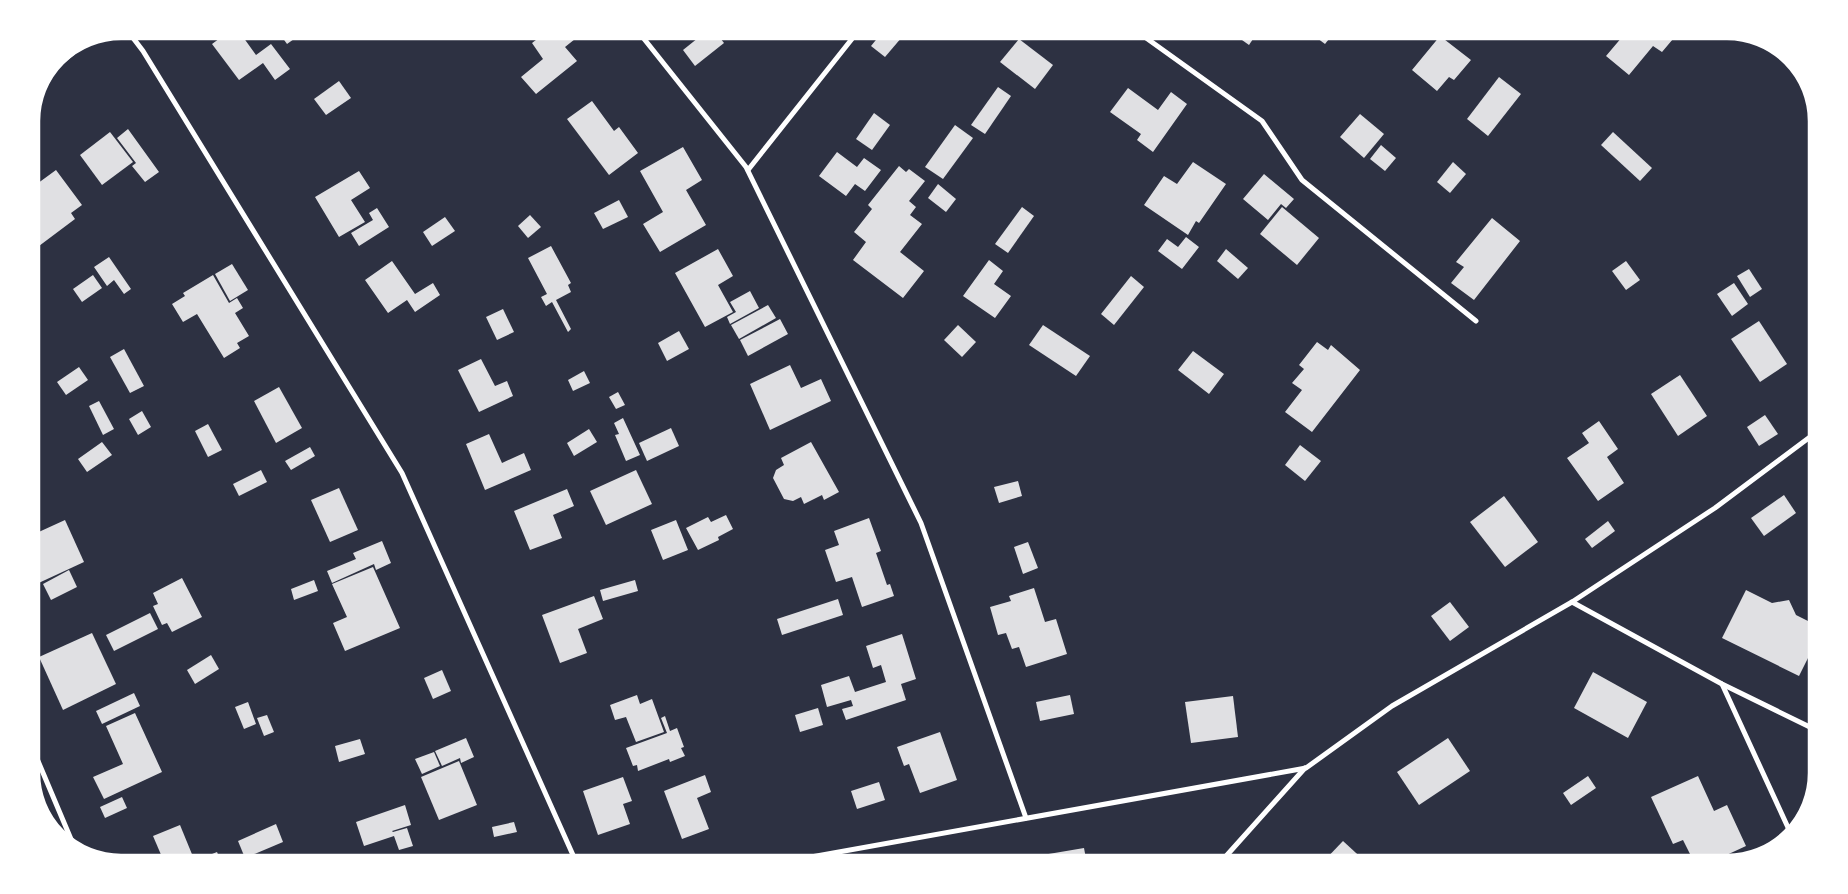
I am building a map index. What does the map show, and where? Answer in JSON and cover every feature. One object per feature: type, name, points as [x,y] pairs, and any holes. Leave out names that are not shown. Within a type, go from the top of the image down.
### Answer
[{"type":"street","points":[[133,39],[143,51],[402,473],[574,855]]},
{"type":"street","points":[[644,39],[748,170],[921,523],[1026,818]]},
{"type":"street","points":[[748,170],[851,39]]},
{"type":"street","points":[[1148,39],[1262,121],[1302,180],[1476,321]]},
{"type":"street","points":[[1227,855],[1306,768],[1392,706],[1572,602],[1716,508],[1809,438]]},
{"type":"street","points":[[1572,602],[1722,684],[1809,727]]},
{"type":"street","points":[[1722,684],[1788,828]]},
{"type":"street","points":[[39,763],[70,837]]},
{"type":"street","points":[[822,855],[1306,768]]},
{"type":"building","points":[[219,39],[244,39],[256,55],[271,44],[290,69],[275,80],[263,63],[239,80],[212,44]]},
{"type":"building","points":[[283,39],[294,39],[287,44]]},
{"type":"building","points":[[537,39],[575,39],[565,47],[577,61],[536,94],[521,77],[543,59],[532,43]]},
{"type":"building","points":[[697,39],[721,39],[724,43],[695,66],[683,50]]},
{"type":"building","points":[[877,39],[900,39],[885,57],[871,46]]},
{"type":"building","points":[[1019,39],[1053,65],[1035,89],[1000,62]]},
{"type":"building","points":[[1241,39],[1253,39],[1249,45]]},
{"type":"building","points":[[1318,39],[1329,39],[1325,44]]},
{"type":"building","points":[[1438,39],[1444,39],[1471,60],[1454,80],[1449,77],[1437,91],[1412,70]]},
{"type":"building","points":[[1620,39],[1673,39],[1662,52],[1653,46],[1629,75],[1606,56]]},
{"type":"building","points":[[1499,77],[1521,94],[1488,136],[1467,119]]},
{"type":"building","points":[[339,81],[351,98],[326,115],[314,99]]},
{"type":"building","points":[[998,87],[1011,96],[985,134],[971,125]]},
{"type":"building","points":[[1128,88],[1158,110],[1171,92],[1187,104],[1153,152],[1137,140],[1141,134],[1110,112]]},
{"type":"building","points":[[592,101],[614,131],[619,127],[638,153],[609,175],[567,119]]},
{"type":"building","points":[[874,113],[890,125],[872,150],[856,139]]},
{"type":"building","points":[[1360,114],[1384,134],[1364,158],[1340,137]]},
{"type":"building","points":[[955,125],[973,138],[943,179],[925,167]]},
{"type":"building","points":[[128,129],[159,172],[145,182],[132,166],[136,163],[117,138]]},
{"type":"building","points":[[110,132],[133,162],[102,185],[80,155]]},
{"type":"building","points":[[1613,132],[1652,168],[1640,181],[1601,145]]},
{"type":"building","points":[[1381,145],[1396,158],[1385,171],[1370,159]]},
{"type":"building","points":[[683,147],[702,180],[686,190],[706,225],[660,252],[643,224],[663,212],[640,171]]},
{"type":"building","points":[[837,152],[857,167],[864,158],[881,170],[865,191],[855,184],[846,196],[819,176]]},
{"type":"building","points":[[1193,162],[1226,184],[1199,223],[1196,221],[1188,235],[1144,205],[1164,176],[1177,184]]},
{"type":"building","points":[[1453,162],[1466,174],[1450,193],[1437,182]]},
{"type":"building","points":[[899,166],[906,172],[909,169],[925,181],[909,201],[916,207],[910,215],[922,224],[900,252],[924,271],[903,298],[853,260],[866,242],[854,232],[872,209],[868,205]]},
{"type":"building","points":[[56,170],[82,205],[71,213],[75,219],[39,246],[39,182]]},
{"type":"building","points":[[359,171],[370,188],[351,200],[365,222],[339,237],[315,197]]},
{"type":"building","points":[[1264,174],[1294,199],[1286,208],[1281,204],[1268,220],[1243,199]]},
{"type":"building","points":[[938,184],[956,199],[946,212],[928,198]]},
{"type":"building","points":[[619,200],[628,217],[603,229],[594,213]]},
{"type":"building","points":[[1022,207],[1034,216],[1008,253],[995,244]]},
{"type":"building","points":[[1282,207],[1319,238],[1297,265],[1260,234]]},
{"type":"building","points":[[377,208],[389,227],[359,246],[351,233],[373,220],[369,213]]},
{"type":"building","points":[[530,215],[541,227],[528,238],[518,226]]},
{"type":"building","points":[[445,217],[455,231],[432,246],[423,232]]},
{"type":"building","points":[[1492,218],[1520,241],[1474,300],[1451,283],[1464,267],[1456,262]]},
{"type":"building","points":[[1186,237],[1199,247],[1182,269],[1158,251],[1167,239],[1178,247]]},
{"type":"building","points":[[551,246],[571,283],[568,285],[571,292],[556,300],[571,329],[568,332],[552,302],[546,306],[541,297],[547,294],[528,258]]},
{"type":"building","points":[[718,249],[733,276],[718,285],[733,312],[705,327],[675,273]]},
{"type":"building","points":[[1226,249],[1248,268],[1238,279],[1217,261]]},
{"type":"building","points":[[109,257],[131,289],[124,294],[114,280],[107,286],[94,267]]},
{"type":"building","points":[[989,260],[1003,271],[994,284],[1011,296],[995,318],[963,296]]},
{"type":"building","points":[[392,261],[415,294],[433,283],[440,295],[415,312],[407,300],[388,313],[365,280]]},
{"type":"building","points":[[1626,261],[1640,280],[1626,290],[1612,271]]},
{"type":"building","points":[[232,264],[248,290],[230,301],[215,274]]},
{"type":"building","points":[[1749,269],[1762,289],[1750,297],[1737,276]]},
{"type":"building","points":[[93,275],[102,288],[82,302],[73,289]]},
{"type":"building","points":[[213,275],[229,303],[237,298],[243,308],[235,313],[249,336],[237,343],[240,348],[224,358],[197,314],[183,322],[172,304],[185,296],[183,293]]},
{"type":"building","points":[[1131,276],[1144,287],[1114,325],[1101,314]]},
{"type":"building","points":[[1734,283],[1748,304],[1732,316],[1717,294]]},
{"type":"building","points":[[750,291],[759,308],[730,324],[727,317],[736,312],[730,302]]},
{"type":"building","points":[[768,305],[776,318],[739,339],[731,325]]},
{"type":"building","points":[[503,309],[514,332],[497,340],[486,317]]},
{"type":"building","points":[[780,319],[788,334],[748,356],[740,340]]},
{"type":"building","points":[[1759,321],[1787,364],[1760,382],[1731,339]]},
{"type":"building","points":[[958,325],[976,342],[962,357],[944,340]]},
{"type":"building","points":[[1043,325],[1090,356],[1076,376],[1029,345]]},
{"type":"building","points":[[679,331],[689,349],[667,361],[658,343]]},
{"type":"building","points":[[1317,342],[1328,350],[1331,345],[1360,370],[1312,432],[1285,412],[1302,390],[1292,383],[1304,369],[1299,365]]},
{"type":"building","points":[[124,349],[144,386],[130,393],[110,357]]},
{"type":"building","points":[[1193,351],[1224,374],[1209,394],[1178,370]]},
{"type":"building","points":[[481,359],[495,386],[507,381],[513,396],[479,412],[458,370]]},
{"type":"building","points":[[790,365],[801,388],[821,379],[831,401],[770,430],[750,384]]},
{"type":"building","points":[[79,367],[88,380],[66,395],[57,382]]},
{"type":"building","points":[[584,371],[590,383],[573,391],[568,380]]},
{"type":"building","points":[[1680,375],[1707,416],[1678,436],[1651,394]]},
{"type":"building","points":[[279,387],[302,428],[276,443],[254,401]]},
{"type":"building","points":[[618,392],[625,405],[616,409],[609,397]]},
{"type":"building","points":[[99,401],[114,429],[103,435],[89,406]]},
{"type":"building","points":[[142,411],[151,427],[138,435],[129,419]]},
{"type":"building","points":[[1765,415],[1778,434],[1759,446],[1747,427]]},
{"type":"building","points":[[623,418],[640,455],[626,461],[615,435],[619,434],[614,423]]},
{"type":"building","points":[[1599,421],[1618,449],[1607,457],[1624,483],[1598,501],[1567,458],[1589,443],[1582,433]]},
{"type":"building","points":[[208,424],[222,450],[208,457],[195,431]]},
{"type":"building","points":[[671,428],[679,446],[647,461],[639,443]]},
{"type":"building","points":[[589,429],[597,442],[574,456],[567,443]]},
{"type":"building","points":[[489,434],[502,463],[524,453],[531,470],[485,490],[466,444]]},
{"type":"building","points":[[102,442],[112,455],[87,472],[78,459]]},
{"type":"building","points":[[811,442],[839,492],[824,500],[822,495],[804,504],[801,497],[793,501],[784,499],[773,478],[776,470],[784,465],[781,458]]},
{"type":"building","points":[[1300,445],[1321,461],[1305,481],[1285,465]]},
{"type":"building","points":[[310,447],[315,456],[291,470],[285,461]]},
{"type":"building","points":[[261,470],[267,482],[239,496],[233,484]]},
{"type":"building","points":[[636,470],[652,504],[606,525],[590,491]]},
{"type":"building","points":[[1018,481],[1022,496],[999,503],[994,487]]},
{"type":"building","points":[[339,488],[358,530],[330,542],[311,500]]},
{"type":"building","points":[[567,489],[574,506],[553,515],[562,538],[530,550],[514,511]]},
{"type":"building","points":[[1784,495],[1796,513],[1764,536],[1751,518]]},
{"type":"building","points":[[1504,496],[1538,542],[1505,567],[1470,522]]},
{"type":"building","points":[[726,515],[733,529],[718,537],[719,540],[698,550],[686,528],[708,517],[711,522]]},
{"type":"building","points":[[869,518],[881,551],[876,553],[887,585],[890,584],[894,596],[862,607],[852,577],[836,582],[825,550],[839,545],[834,531]]},
{"type":"building","points":[[65,520],[84,562],[39,583],[39,532]]},
{"type":"building","points":[[676,520],[688,550],[663,560],[651,530]]},
{"type":"building","points":[[1608,521],[1615,531],[1592,548],[1585,539]]},
{"type":"building","points":[[382,541],[391,563],[376,570],[374,564],[332,583],[327,571],[356,559],[353,553]]},
{"type":"building","points":[[1028,542],[1038,568],[1023,574],[1014,547]]},
{"type":"building","points":[[373,567],[400,628],[345,651],[333,623],[347,617],[332,584]]},
{"type":"building","points":[[69,570],[77,587],[51,600],[43,584]]},
{"type":"building","points":[[182,578],[202,617],[172,632],[167,623],[162,625],[153,606],[158,604],[153,593]]},
{"type":"building","points":[[314,580],[318,591],[294,600],[291,589]]},
{"type":"building","points":[[635,580],[638,591],[603,601],[600,590]]},
{"type":"building","points":[[1034,588],[1045,622],[1056,619],[1067,654],[1026,667],[1019,647],[1012,649],[1006,633],[998,635],[990,607],[1011,601],[1009,596]]},
{"type":"building","points":[[1746,590],[1772,603],[1789,600],[1796,615],[1809,622],[1809,656],[1799,676],[1722,638]]},
{"type":"building","points":[[594,596],[603,619],[578,629],[587,653],[560,663],[542,615]]},
{"type":"building","points":[[838,599],[843,615],[782,635],[777,619]]},
{"type":"building","points":[[1450,602],[1469,627],[1450,641],[1431,616]]},
{"type":"building","points":[[150,613],[158,629],[114,651],[106,635]]},
{"type":"building","points":[[92,633],[116,684],[63,710],[39,657]]},
{"type":"building","points":[[902,634],[916,679],[901,684],[906,700],[846,720],[842,709],[853,706],[851,700],[827,707],[821,685],[849,676],[855,692],[886,682],[881,665],[873,668],[866,646]]},
{"type":"building","points":[[211,655],[219,669],[195,684],[187,670]]},
{"type":"building","points":[[442,670],[451,691],[433,699],[424,678]]},
{"type":"building","points":[[1593,672],[1647,702],[1628,738],[1574,708]]},
{"type":"building","points":[[134,693],[140,706],[102,724],[96,711]]},
{"type":"building","points":[[637,695],[640,704],[652,699],[664,732],[636,742],[626,717],[615,720],[610,705]]},
{"type":"building","points":[[1070,695],[1074,714],[1040,721],[1036,702]]},
{"type":"building","points":[[1233,696],[1238,737],[1191,743],[1185,702]]},
{"type":"building","points":[[248,702],[256,724],[244,729],[235,707]]},
{"type":"building","points":[[818,708],[823,725],[800,732],[795,715]]},
{"type":"building","points":[[135,713],[162,772],[104,799],[93,777],[123,764],[106,726]]},
{"type":"building","points":[[267,715],[274,732],[264,736],[257,718]]},
{"type":"building","points":[[665,716],[670,731],[677,728],[684,747],[681,748],[685,756],[670,762],[669,759],[638,771],[637,765],[633,766],[626,748],[667,733],[661,718]]},
{"type":"building","points":[[940,732],[957,780],[920,793],[909,764],[904,766],[897,747]]},
{"type":"building","points":[[466,738],[474,757],[461,763],[460,758],[442,766],[435,751]]},
{"type":"building","points":[[1448,738],[1470,771],[1419,805],[1397,772]]},
{"type":"building","points":[[360,739],[365,754],[339,762],[335,746]]},
{"type":"building","points":[[434,752],[440,766],[422,774],[415,759]]},
{"type":"building","points":[[459,761],[477,805],[439,820],[421,777]]},
{"type":"building","points":[[705,775],[711,792],[697,798],[709,829],[682,839],[664,791]]},
{"type":"building","points":[[1588,776],[1596,788],[1571,805],[1563,793]]},
{"type":"building","points":[[1698,776],[1714,811],[1727,805],[1746,846],[1726,855],[1690,855],[1683,840],[1673,844],[1651,797]]},
{"type":"building","points":[[623,777],[632,801],[623,804],[630,824],[598,835],[583,791]]},
{"type":"building","points":[[879,782],[885,800],[857,809],[851,791]]},
{"type":"building","points":[[122,797],[127,808],[105,818],[100,807]]},
{"type":"building","points":[[405,805],[411,825],[392,831],[407,828],[413,846],[399,850],[394,836],[364,846],[356,822]]},
{"type":"building","points":[[514,822],[517,832],[494,837],[492,827]]},
{"type":"building","points":[[276,824],[283,842],[252,855],[244,855],[238,841]]},
{"type":"building","points":[[180,825],[192,855],[161,855],[153,836]]},
{"type":"building","points":[[1343,841],[1358,855],[1330,855]]},
{"type":"building","points":[[1084,848],[1085,855],[1042,855]]}]
